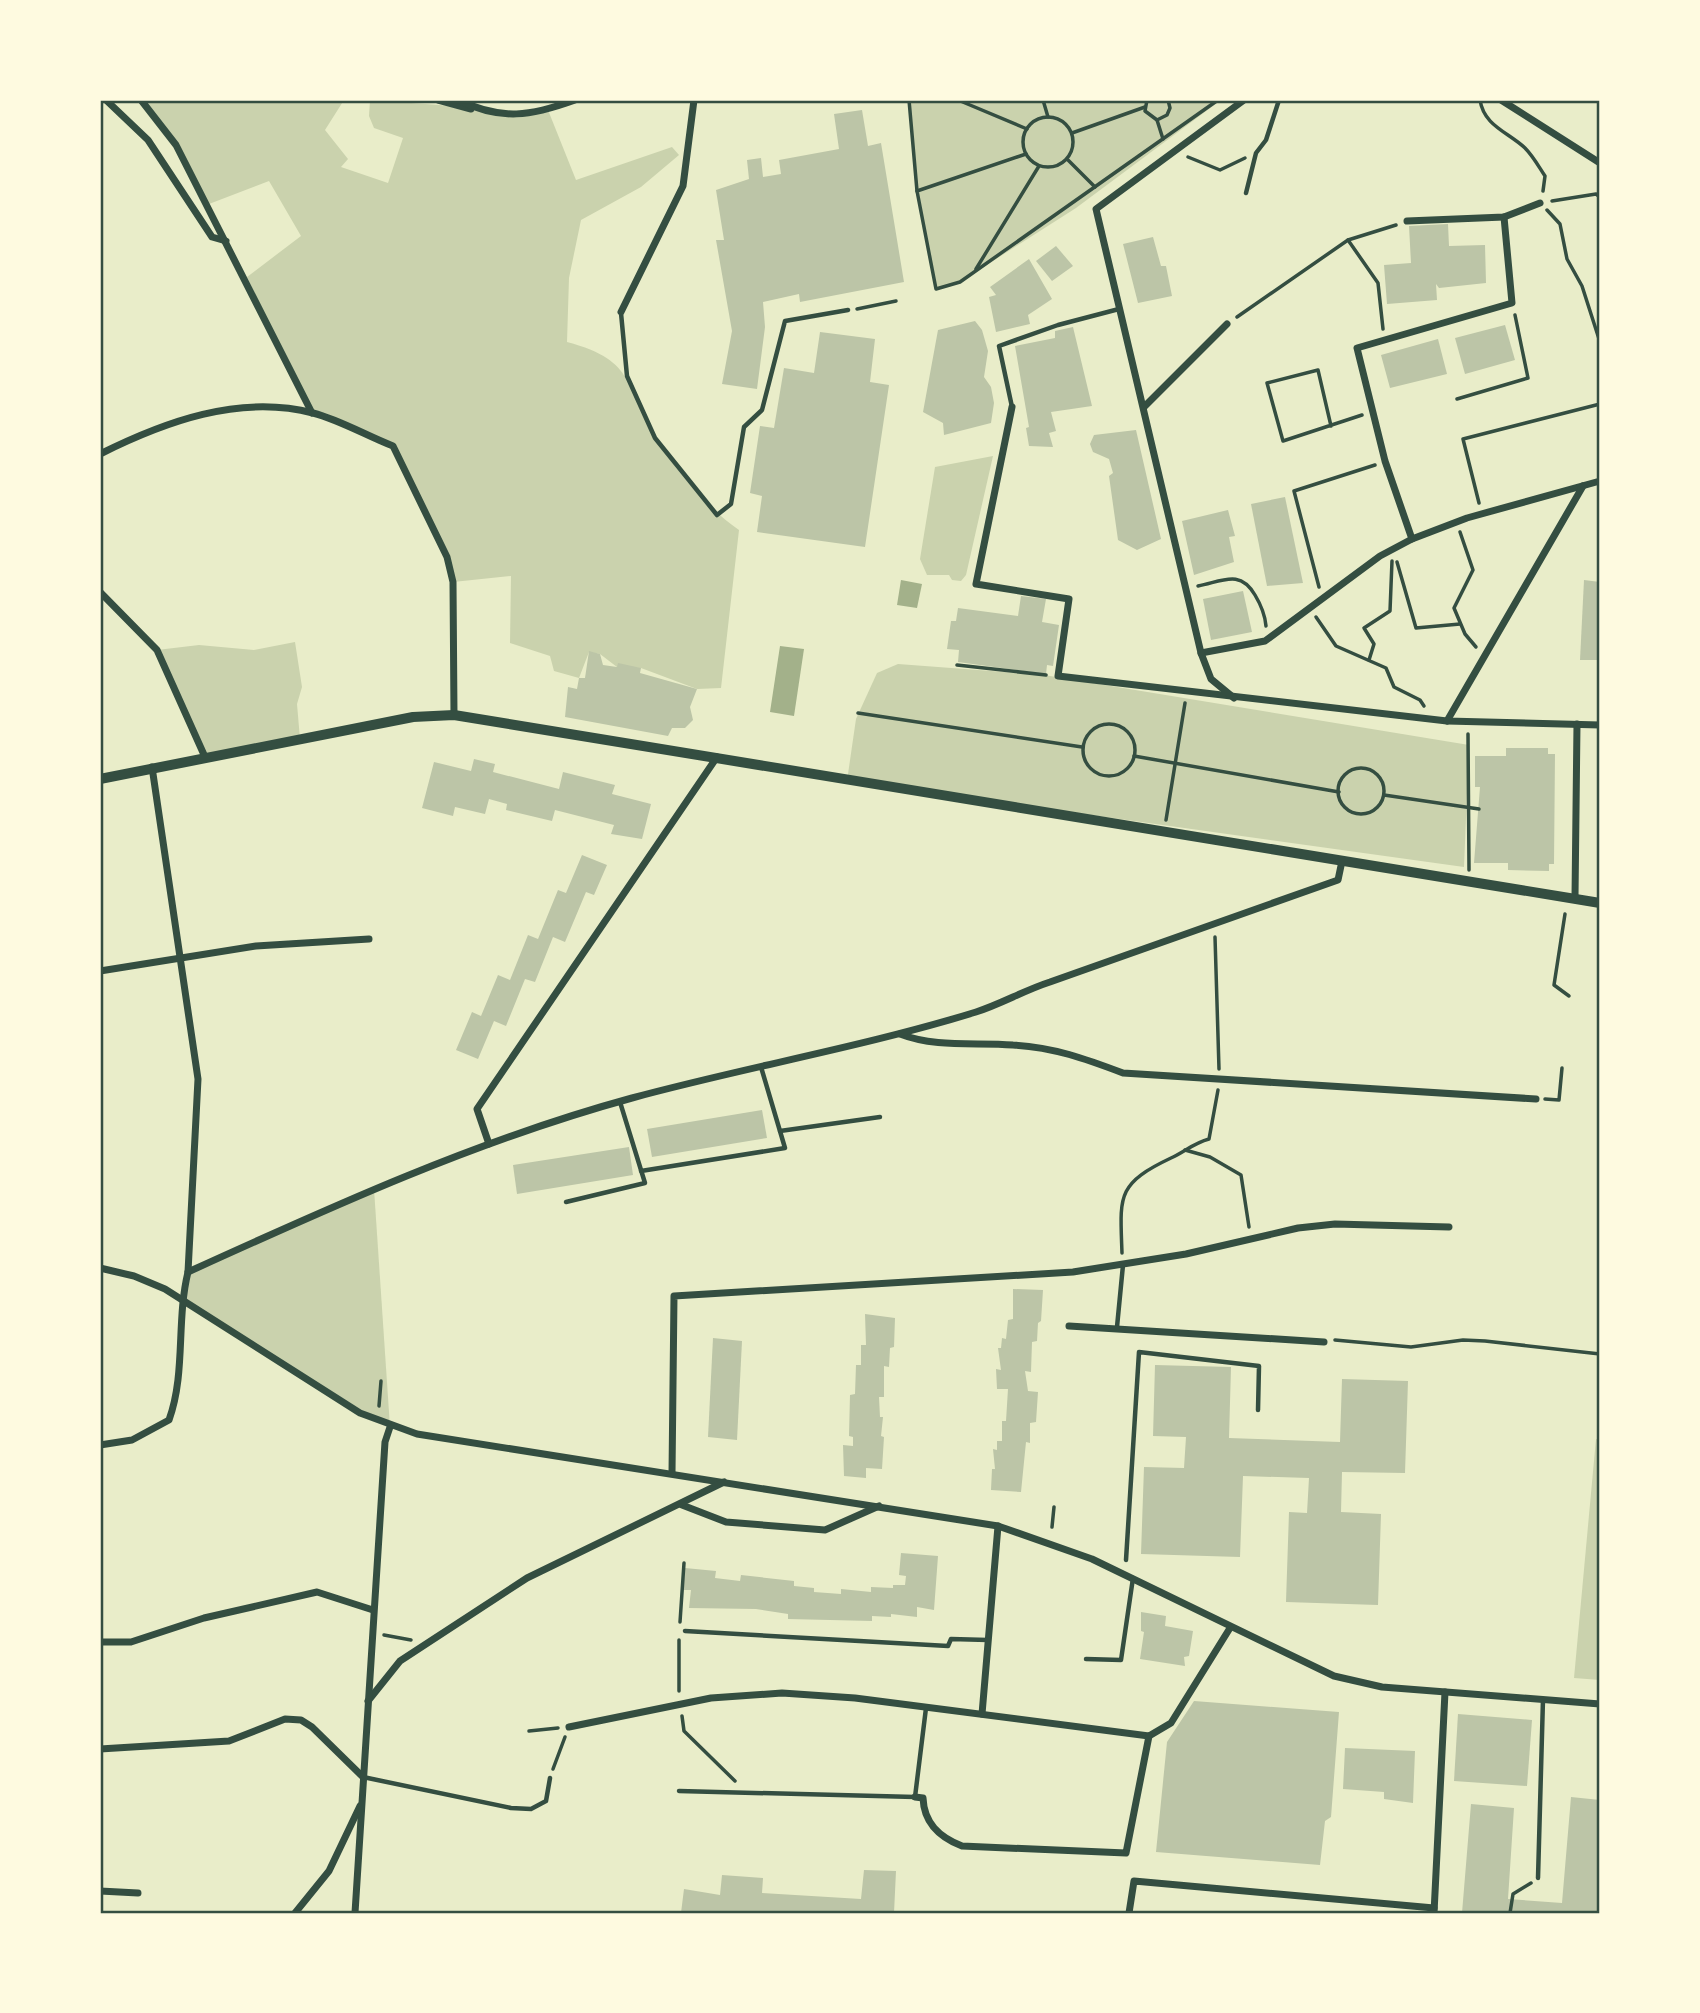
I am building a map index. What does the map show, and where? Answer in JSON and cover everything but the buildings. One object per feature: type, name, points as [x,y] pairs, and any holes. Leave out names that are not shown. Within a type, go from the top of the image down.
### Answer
[{"type":"street","points":[[106,100],[148,140],[212,237],[226,241]]},
{"type":"street","points":[[142,100],[176,145],[313,413]]},
{"type":"street","points":[[438,100],[510,116],[548,110],[575,100]]},
{"type":"street","points":[[458,100],[480,111]]},
{"type":"street","points":[[621,312],[683,187],[694,100]]},
{"type":"street","points":[[1234,699],[1211,679],[1201,653],[1096,209],[1244,100]]},
{"type":"street","points":[[1501,100],[1600,163]]},
{"type":"street","points":[[1407,221],[1504,217],[1541,203]]},
{"type":"street","points":[[1412,539],[1385,461],[1357,348],[1513,303],[1504,217]]},
{"type":"street","points":[[1144,407],[1227,324]]},
{"type":"street","points":[[1012,407],[976,584],[1069,599],[1058,677],[1447,721],[1600,724]]},
{"type":"street","points":[[100,454],[153,428],[208,413],[260,408],[313,413],[393,446],[447,557],[453,582],[454,715]]},
{"type":"street","points":[[1201,653],[1265,640],[1412,539],[1456,523],[1600,481]]},
{"type":"street","points":[[1447,721],[1583,486]]},
{"type":"street","points":[[100,592],[157,650],[205,757]]},
{"type":"street","points":[[100,779],[413,717],[454,715],[486,718],[1600,903]]},
{"type":"street","points":[[1575,897],[1577,724]]},
{"type":"street","points":[[489,1144],[477,1109],[717,757]]},
{"type":"street","points":[[100,1445],[132,1440],[169,1420],[178,1394],[181,1300],[188,1272],[198,1079],[152,767]]},
{"type":"street","points":[[188,1272],[361,1194],[489,1144],[620,1102],[900,1034],[979,1011],[1042,985],[1338,880],[1342,861]]},
{"type":"street","points":[[100,971],[180,956],[256,946],[369,939]]},
{"type":"street","points":[[900,1034],[922,1042],[1014,1045],[1062,1050],[1123,1073],[1536,1098]]},
{"type":"street","points":[[672,1474],[674,1296],[1073,1272],[1251,1240],[1298,1228],[1335,1224],[1449,1227]]},
{"type":"street","points":[[100,1268],[134,1276],[181,1300],[360,1413],[390,1427],[417,1434],[998,1526],[1093,1559],[1230,1628],[1334,1676],[1382,1687],[1600,1704]]},
{"type":"street","points":[[1069,1326],[1324,1342]]},
{"type":"street","points":[[355,1913],[385,1443],[390,1427]]},
{"type":"street","points":[[368,1701],[400,1661],[527,1578],[682,1505],[724,1482]]},
{"type":"street","points":[[682,1505],[726,1522],[825,1530],[880,1506]]},
{"type":"street","points":[[982,1714],[998,1526]]},
{"type":"street","points":[[100,1642],[131,1642],[204,1618],[317,1592],[373,1610]]},
{"type":"street","points":[[569,1727],[711,1698],[782,1693],[926,1707],[1149,1735],[1171,1723],[1230,1628]]},
{"type":"street","points":[[1129,1913],[1134,1881],[1434,1911],[1445,1692]]},
{"type":"street","points":[[100,1749],[229,1741],[285,1719],[301,1720],[312,1727],[363,1777]]},
{"type":"street","points":[[915,1797],[923,1798],[923,1813],[938,1833],[962,1846],[1126,1853],[1149,1735]]},
{"type":"street","points":[[295,1913],[329,1871],[362,1803]]},
{"type":"street","points":[[100,1891],[138,1893]]},
{"type":"lane","points":[[1246,193],[1256,153],[1266,140],[1279,100]]},
{"type":"lane","points":[[1012,407],[999,346],[1058,325],[1119,309]]},
{"type":"lane","points":[[621,312],[627,376],[655,438],[717,515],[731,504],[744,427],[762,410],[786,321],[848,310]]},
{"type":"lane","points":[[641,1171],[785,1148],[761,1067]]},
{"type":"lane","points":[[566,1202],[645,1184],[620,1102]]},
{"type":"lane","points":[[780,1131],[880,1117]]},
{"type":"lane","points":[[1117,1327],[1123,1265]]},
{"type":"lane","points":[[1126,1560],[1139,1352],[1259,1366],[1258,1410]]},
{"type":"lane","points":[[1086,1659],[1121,1660],[1133,1577]]},
{"type":"lane","points":[[685,1631],[948,1646],[951,1639],[989,1640]]},
{"type":"lane","points":[[1538,1878],[1543,1698]]},
{"type":"lane","points":[[680,1791],[915,1797],[926,1707]]},
{"type":"lane","points":[[363,1777],[531,1810],[546,1801],[550,1778]]},
{"type":"path","points":[[909,100],[917,191],[936,289],[960,282],[975,272],[1218,100]]},
{"type":"path","points":[[958,100],[1027,129]]},
{"type":"path","points":[[1043,100],[1048,117]]},
{"type":"path","points":[[1147,100],[1147,115],[1157,120],[1163,139]]},
{"type":"path","points":[[1157,120],[1167,115],[1170,108],[1168,100]]},
{"type":"path","points":[[1072,133],[1145,107]]},
{"type":"path","points":[[1048,117],[1067,125],[1072,133],[1073,144],[1068,160],[1051,167],[1039,166],[1026,154],[1023,141],[1027,129],[1036,120],[1048,117]]},
{"type":"path","points":[[1198,163],[1220,170],[1256,153]]},
{"type":"path","points":[[917,191],[1026,154]]},
{"type":"path","points":[[1068,160],[1095,187]]},
{"type":"path","points":[[975,272],[1039,166]]},
{"type":"path","points":[[1541,203],[1596,194],[1600,197]]},
{"type":"path","points":[[1227,324],[1348,240],[1407,221]]},
{"type":"path","points":[[1348,240],[1378,283],[1384,340]]},
{"type":"path","points":[[848,310],[896,301]]},
{"type":"path","points":[[1457,399],[1528,379],[1513,303]]},
{"type":"path","points":[[1331,426],[1318,370],[1267,383],[1283,441],[1331,426],[1371,411]]},
{"type":"path","points":[[1483,515],[1463,439],[1600,404]]},
{"type":"path","points":[[1322,599],[1294,491],[1385,461]]},
{"type":"path","points":[[1456,523],[1473,570],[1454,608],[1465,634],[1484,657]]},
{"type":"path","points":[[1393,550],[1416,628],[1460,624]]},
{"type":"path","points":[[1369,660],[1374,644],[1364,628],[1390,611],[1393,550]]},
{"type":"path","points":[[1185,588],[1238,578],[1248,582],[1263,608],[1265,640]]},
{"type":"path","points":[[1309,608],[1336,646],[1386,668],[1394,687],[1420,700],[1433,719]]},
{"type":"path","points":[[957,665],[1044,675]]},
{"type":"path","points":[[1164,832],[1187,691]]},
{"type":"path","points":[[858,713],[1082,747]]},
{"type":"path","points":[[1468,721],[1471,809],[1469,880]]},
{"type":"path","points":[[1105,723],[1114,723],[1129,732],[1135,756],[1125,771],[1118,775],[1100,775],[1086,764],[1082,747],[1090,731],[1105,723]]},
{"type":"path","points":[[1135,756],[1339,792]]},
{"type":"path","points":[[1362,769],[1376,774],[1384,787],[1384,795],[1377,808],[1356,814],[1344,806],[1339,785],[1348,773],[1362,769]]},
{"type":"path","points":[[1384,795],[1479,808]]},
{"type":"path","points":[[1565,914],[1554,985],[1569,996]]},
{"type":"path","points":[[1123,1265],[1121,1215],[1127,1187],[1134,1177],[1209,1139],[1219,1078],[1214,923]]},
{"type":"path","points":[[1548,1100],[1559,1100],[1562,1068]]},
{"type":"path","points":[[1185,1150],[1210,1157],[1241,1175],[1251,1240]]},
{"type":"path","points":[[1324,1342],[1341,1338],[1419,1347],[1463,1340],[1600,1354]]},
{"type":"path","points":[[379,1408],[381,1381]]},
{"type":"path","points":[[1052,1527],[1054,1507]]},
{"type":"path","points":[[680,1623],[684,1563]]},
{"type":"path","points":[[372,1633],[427,1643]]},
{"type":"path","points":[[679,1641],[680,1698]]},
{"type":"path","points":[[681,1709],[684,1731],[747,1793]]},
{"type":"path","points":[[529,1731],[569,1727],[550,1778]]},
{"type":"path","points":[[1510,1913],[1513,1894],[1538,1878]]},
{"type":"shaded area","points":[[142,100],[344,100],[325,130],[348,159],[341,167],[388,183],[403,138],[374,128],[369,116],[370,100],[453,106],[510,116],[548,110],[576,180],[672,147],[679,155],[641,187],[581,220],[569,278],[567,342],[607,358],[618,368],[656,439],[673,464],[704,500],[739,530],[721,688],[697,689],[641,668],[617,667],[600,654],[589,652],[579,678],[554,671],[550,656],[510,643],[511,576],[453,582],[447,557],[393,446],[312,413],[247,277],[301,236],[269,181],[209,204],[176,145]]},
{"type":"shaded area","points":[[909,100],[1221,100],[1076,208],[960,282],[936,289],[917,191]]},
{"type":"shaded area","points":[[993,456],[966,575],[961,581],[952,580],[949,575],[927,575],[920,559],[935,467]]},
{"type":"shaded area","points":[[901,580],[922,584],[917,608],[897,605]]},
{"type":"shaded area","points":[[295,642],[302,687],[297,704],[300,739],[205,757],[157,650],[199,645],[254,650]]},
{"type":"shaded area","points":[[780,646],[804,649],[794,716],[770,712]]},
{"type":"shaded area","points":[[898,664],[1044,675],[1469,745],[1464,867],[847,781],[856,719],[877,673]]},
{"type":"shaded area","points":[[374,1189],[390,1427],[181,1300],[188,1272]]},
{"type":"shaded area","points":[[1596,1439],[1600,1440],[1600,1680],[1574,1678]]}]
